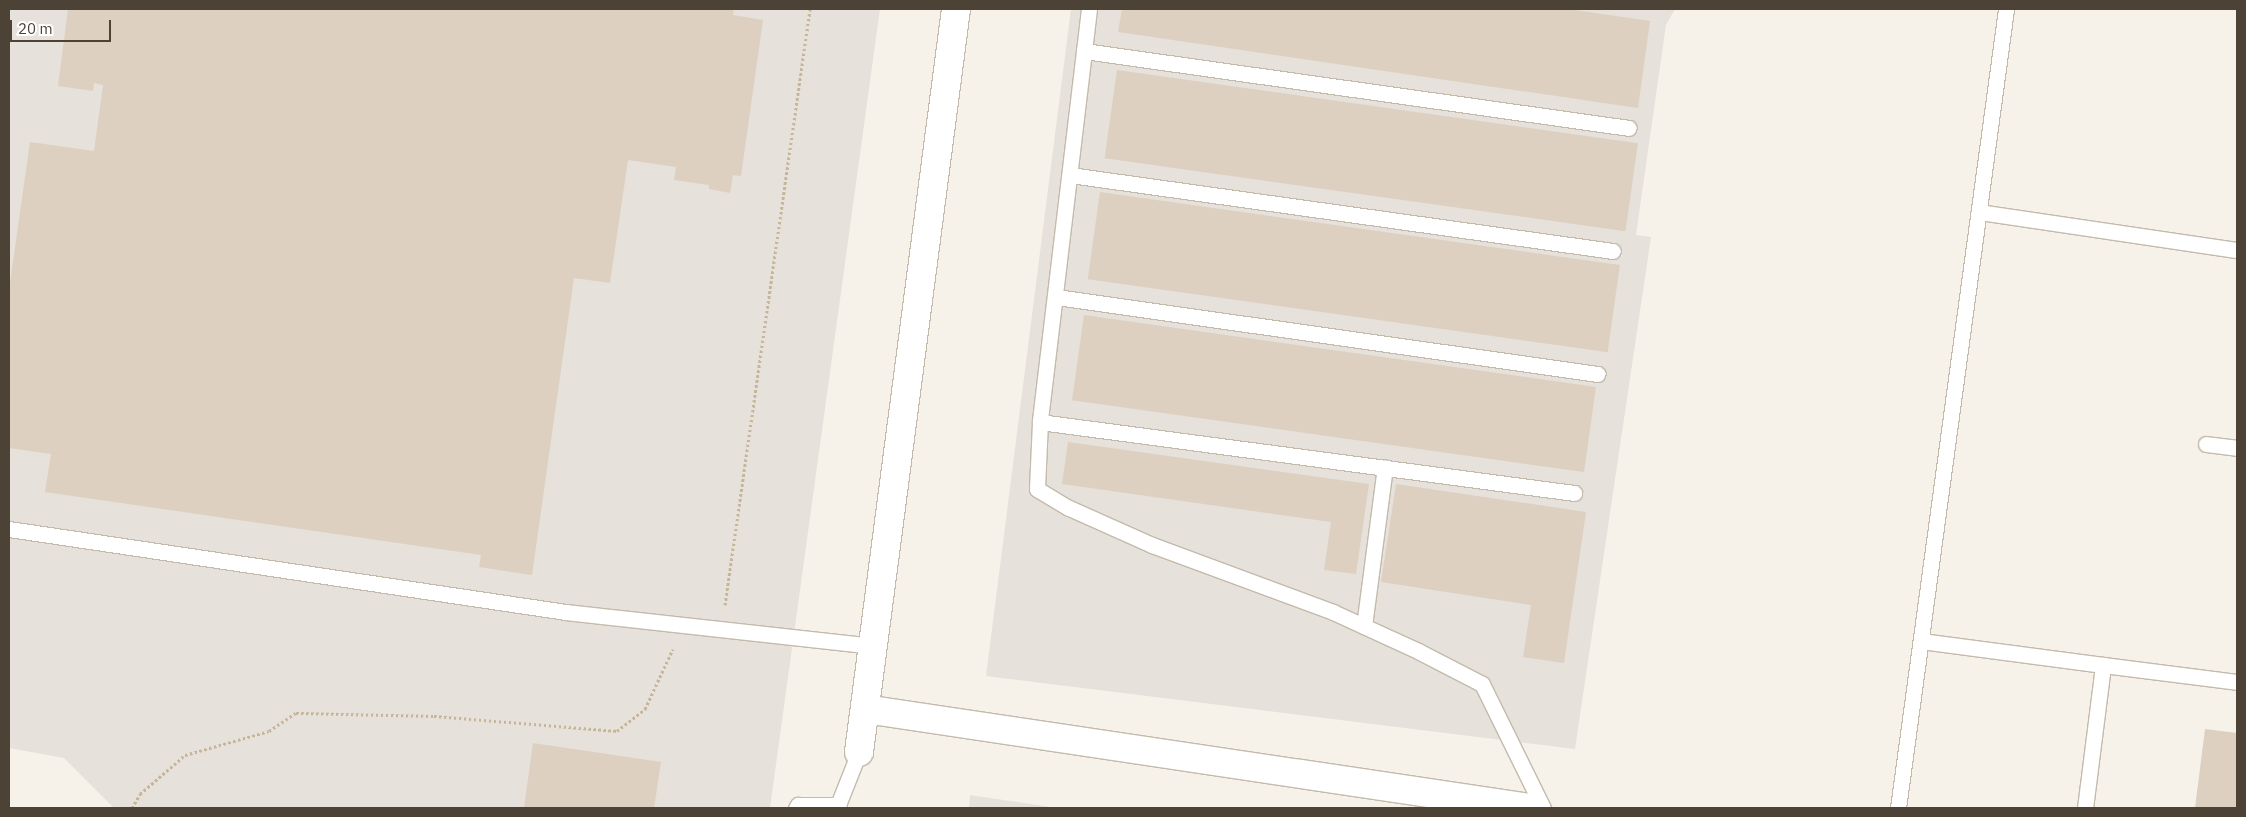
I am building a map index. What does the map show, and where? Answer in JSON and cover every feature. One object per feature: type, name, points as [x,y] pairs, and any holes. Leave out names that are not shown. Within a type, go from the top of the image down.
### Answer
[{"type":"street","points":[[859,752],[956,9]]},
{"type":"street","points":[[865,709],[1517,807]]},
{"type":"lane","points":[[1089,9],[1040,422],[1037,489],[1069,508],[1152,546],[1333,612],[1418,651],[1482,684],[1543,808]]},
{"type":"lane","points":[[1898,808],[2006,9]]},
{"type":"lane","points":[[1084,51],[1629,128]]},
{"type":"lane","points":[[1070,175],[1613,252]]},
{"type":"lane","points":[[1978,212],[2237,250]]},
{"type":"lane","points":[[1056,297],[1598,374]]},
{"type":"lane","points":[[1040,422],[1574,492]]},
{"type":"lane","points":[[2206,444],[2237,448]]},
{"type":"lane","points":[[1364,626],[1384,467]]},
{"type":"lane","points":[[9,528],[566,612],[721,631],[873,646]]},
{"type":"lane","points":[[1921,641],[2237,682]]},
{"type":"lane","points":[[2085,808],[2103,665]]},
{"type":"lane","points":[[796,808],[798,805],[839,807],[859,752]]},
{"type":"path","points":[[721,631],[810,9]]},
{"type":"path","points":[[132,808],[140,794],[184,755],[269,732],[296,713],[434,716],[617,731],[645,709],[684,626]]},
{"type":"shaded area","points":[[9,9],[880,9],[770,808],[114,808],[64,758],[9,748]]},
{"type":"shaded area","points":[[1071,9],[1675,9],[1666,25],[1636,235],[1651,237],[1575,749],[986,676]]},
{"type":"shaded area","points":[[970,795],[1057,808],[969,808]]},
{"type":"building","points":[[68,9],[734,9],[733,15],[763,20],[741,176],[733,175],[730,193],[709,189],[709,185],[674,180],[676,167],[628,160],[610,283],[574,278],[532,575],[479,567],[481,555],[45,492],[51,454],[9,448],[9,290],[30,142],[94,151],[103,85],[94,83],[93,91],[58,86]]},
{"type":"building","points":[[1122,9],[1568,9],[1650,21],[1638,108],[1118,32]]},
{"type":"building","points":[[1117,70],[1638,143],[1625,231],[1105,158]]},
{"type":"building","points":[[1100,192],[1620,265],[1608,352],[1088,279]]},
{"type":"building","points":[[1084,315],[1596,387],[1584,472],[1072,400]]},
{"type":"building","points":[[1068,442],[1369,484],[1356,574],[1324,570],[1331,522],[1062,484]]},
{"type":"building","points":[[1396,484],[1586,512],[1564,663],[1523,657],[1531,605],[1381,582]]},
{"type":"building","points":[[2205,729],[2237,733],[2237,808],[2195,808]]},
{"type":"building","points":[[533,743],[661,762],[654,808],[524,808]]}]
